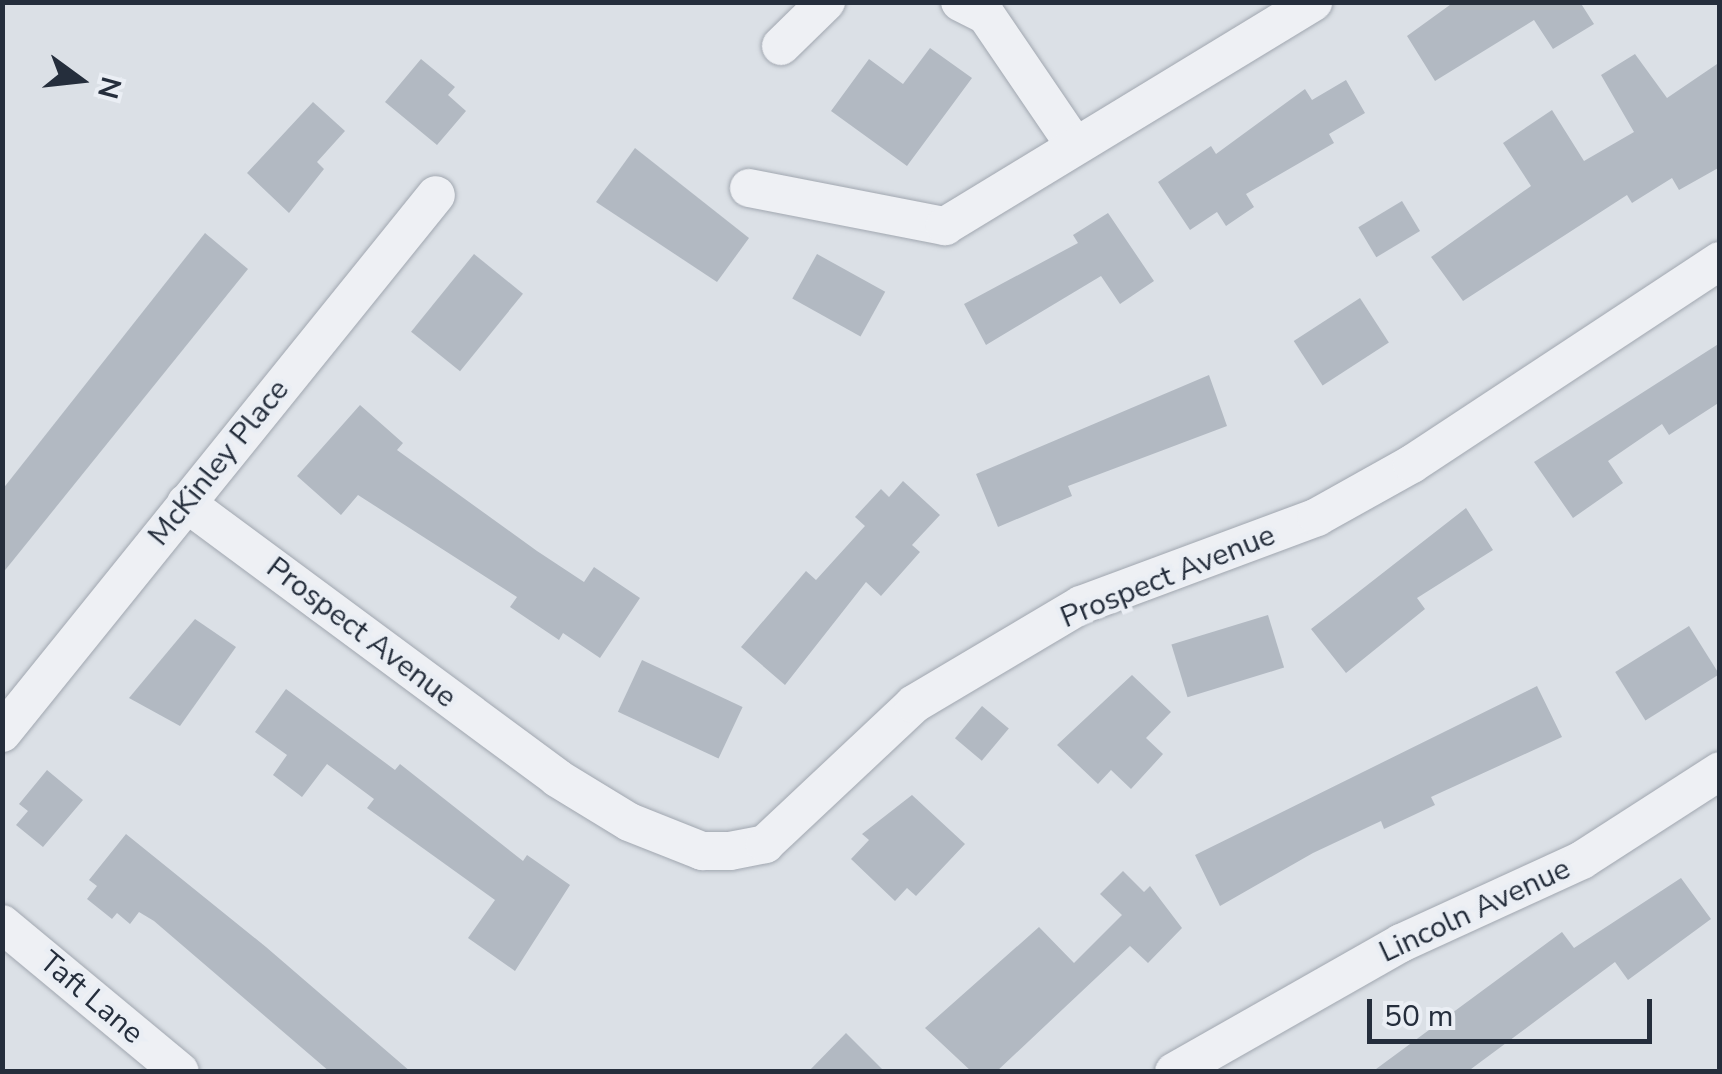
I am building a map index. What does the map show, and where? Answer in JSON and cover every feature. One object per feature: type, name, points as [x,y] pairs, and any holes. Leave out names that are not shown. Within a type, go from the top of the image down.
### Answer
[{"type":"street","points":[[781,46],[826,2]]},
{"type":"street","points":[[960,2],[986,15],[1075,146]]},
{"type":"street","points":[[749,188],[945,226],[1313,2]]},
{"type":"street","name":"McKinley Place","points":[[2,733],[436,195]]},
{"type":"street","name":"Prospect Avenue","points":[[186,503],[557,778],[629,822],[702,851],[730,851],[765,844],[914,704],[1081,605],[1209,563],[1412,464],[1720,261]]},
{"type":"street","name":"Lincoln Avenue","points":[[1174,1072],[1402,943],[1582,860],[1720,771]]},
{"type":"street","name":"Taft Lane","points":[[2,924],[180,1072]]},
{"type":"building","points":[[1454,2],[1580,2],[1594,24],[1553,49],[1534,20],[1435,81],[1407,36]]},
{"type":"building","points":[[930,48],[972,78],[907,166],[831,111],[869,59],[903,84]]},
{"type":"building","points":[[1635,54],[1667,98],[1720,62],[1720,167],[1679,190],[1672,178],[1632,203],[1627,195],[1463,301],[1431,257],[1531,186],[1503,143],[1552,110],[1584,161],[1634,132],[1601,75]]},
{"type":"building","points":[[421,59],[455,87],[448,95],[466,111],[437,145],[385,102]]},
{"type":"building","points":[[1346,80],[1365,113],[1329,134],[1334,143],[1246,194],[1254,207],[1226,226],[1217,212],[1190,230],[1158,182],[1211,146],[1216,154],[1305,89],[1312,100]]},
{"type":"building","points":[[313,102],[345,131],[317,162],[324,169],[289,213],[247,173]]},
{"type":"building","points":[[635,148],[749,238],[717,282],[596,202]]},
{"type":"building","points":[[1402,201],[1420,231],[1376,257],[1358,227]]},
{"type":"building","points":[[1108,213],[1154,281],[1120,304],[1101,276],[986,345],[964,304],[1078,243],[1073,235]]},
{"type":"building","points":[[205,233],[248,269],[2,574],[2,490]]},
{"type":"building","points":[[474,254],[523,294],[460,371],[411,332]]},
{"type":"building","points":[[817,254],[885,292],[860,336],[792,299]]},
{"type":"building","points":[[1360,298],[1389,342],[1323,385],[1294,341]]},
{"type":"building","points":[[1720,343],[1720,402],[1669,435],[1662,424],[1608,461],[1623,483],[1573,518],[1534,462]]},
{"type":"building","points":[[1209,375],[1227,426],[1068,486],[1072,496],[998,527],[976,474]]},
{"type":"building","points":[[360,405],[403,443],[397,450],[537,551],[584,582],[594,567],[640,598],[600,658],[563,633],[559,640],[510,607],[517,597],[358,495],[341,515],[297,476]]},
{"type":"building","points":[[903,481],[940,515],[912,545],[920,552],[881,596],[866,582],[785,685],[741,647],[806,571],[816,580],[865,526],[855,517],[881,489],[889,497]]},
{"type":"building","points":[[1466,508],[1493,550],[1417,598],[1425,609],[1346,673],[1311,629]]},
{"type":"building","points":[[1268,615],[1284,668],[1187,697],[1171,645]]},
{"type":"building","points":[[195,619],[236,647],[180,726],[129,698]]},
{"type":"building","points":[[1689,626],[1719,674],[1645,720],[1615,672]]},
{"type":"building","points":[[642,660],[743,707],[719,759],[618,712]]},
{"type":"building","points":[[1132,675],[1171,712],[1146,738],[1163,754],[1131,789],[1111,770],[1098,784],[1057,745]]},
{"type":"building","points":[[1537,686],[1562,737],[1431,797],[1435,805],[1384,829],[1381,821],[1313,853],[1220,906],[1195,855]]},
{"type":"building","points":[[286,689],[395,770],[400,764],[523,861],[527,855],[570,885],[515,971],[468,938],[495,900],[367,808],[374,799],[327,764],[302,797],[273,775],[287,755],[255,732]]},
{"type":"building","points":[[982,706],[1009,728],[982,761],[955,738]]},
{"type":"building","points":[[47,770],[83,800],[43,847],[16,825],[28,811],[19,804]]},
{"type":"building","points":[[912,795],[965,844],[916,896],[907,888],[895,901],[851,859],[869,840],[862,834]]},
{"type":"building","points":[[126,834],[266,947],[411,1072],[330,1072],[154,921],[139,912],[130,924],[117,913],[112,919],[87,899],[97,886],[89,880]]},
{"type":"building","points":[[1123,871],[1144,892],[1150,886],[1182,928],[1148,963],[1130,946],[996,1072],[972,1072],[925,1028],[1039,927],[1074,963],[1122,915],[1100,894]]},
{"type":"building","points":[[1681,878],[1711,919],[1628,980],[1615,962],[1467,1072],[1372,1072],[1562,932],[1574,948]]},
{"type":"building","points":[[846,1033],[885,1072],[808,1072]]}]
